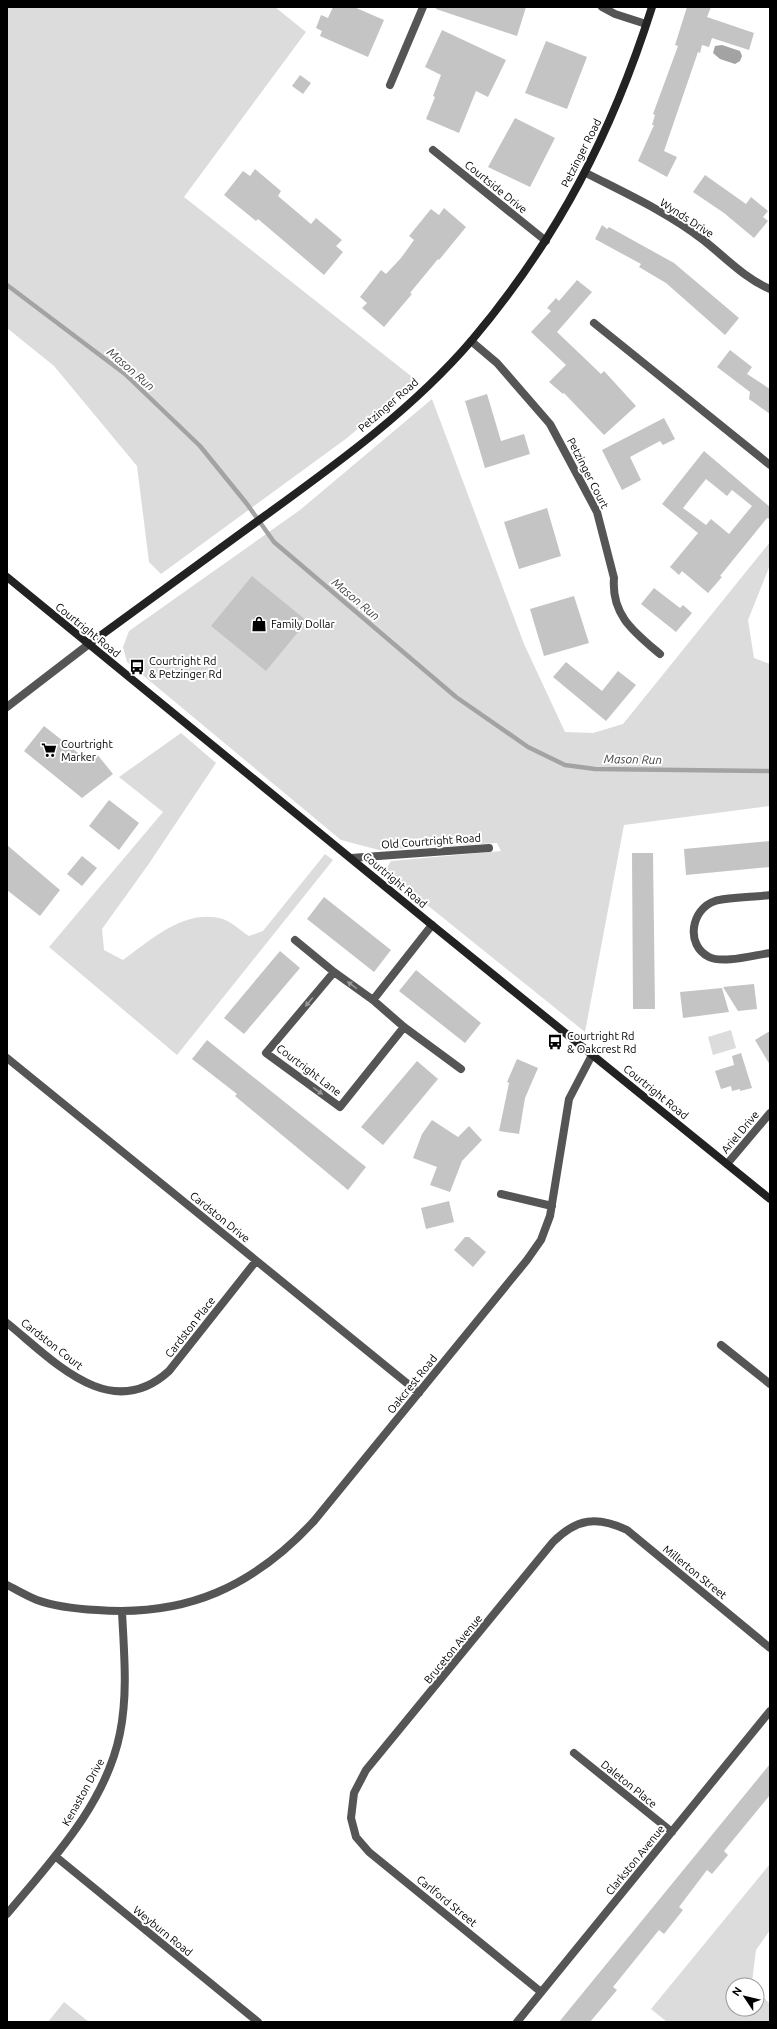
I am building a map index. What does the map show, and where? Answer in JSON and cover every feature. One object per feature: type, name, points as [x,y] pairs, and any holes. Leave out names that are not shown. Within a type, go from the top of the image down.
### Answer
[{"type":"street","points":[[390,85],[424,7]]},
{"type":"street","points":[[602,7],[615,14],[646,24]]},
{"type":"street","name":"Petzinger Road","points":[[7,707],[89,644],[359,446],[432,382],[471,341],[514,288],[546,240],[586,173],[625,87],[652,7]]},
{"type":"street","name":"Courtside Drive","points":[[433,150],[546,240]]},
{"type":"street","name":"Wynds Drive","points":[[586,173],[683,226],[702,239],[758,284],[770,289]]},
{"type":"street","points":[[594,322],[770,465]]},
{"type":"street","name":"Petzinger Court","points":[[471,341],[497,363],[550,424],[597,512],[614,578],[613,589],[619,613],[634,632],[660,654]]},
{"type":"street","name":"Courtright Road","points":[[7,577],[770,1199]]},
{"type":"street","name":"Old Courtright Road","points":[[351,858],[489,848]]},
{"type":"street","points":[[770,895],[715,901],[703,908],[695,920],[693,933],[698,947],[709,957],[724,959],[770,953]]},
{"type":"street","points":[[373,1000],[432,925]]},
{"type":"street","points":[[295,940],[334,972],[373,1000],[404,1027],[461,1069]]},
{"type":"street","name":"Courtright Lane","points":[[334,972],[266,1053],[340,1107],[404,1027]]},
{"type":"street","name":"Oakcrest Road","points":[[7,1586],[38,1600],[76,1609],[122,1612],[176,1607],[228,1588],[274,1559],[294,1543],[314,1521],[419,1393],[527,1260],[541,1240],[552,1206],[569,1099],[592,1055]]},
{"type":"street","name":"Cardston Drive","points":[[7,1058],[419,1393]]},
{"type":"street","name":"Ariel Drive","points":[[727,1164],[770,1113]]},
{"type":"street","points":[[501,1194],[552,1206]]},
{"type":"street","name":"Cardston Place","points":[[129,1391],[151,1384],[169,1371],[256,1261]]},
{"type":"street","name":"Cardston Court","points":[[7,1323],[72,1375],[85,1383],[112,1392],[129,1391]]},
{"type":"street","points":[[720,1345],[770,1384]]},
{"type":"street","name":"Bruceton Avenue","points":[[352,1818],[354,1793],[366,1770],[553,1542],[574,1526],[586,1521],[601,1521]]},
{"type":"street","name":"Millerton Street","points":[[601,1521],[627,1530],[770,1648]]},
{"type":"street","name":"Kenaston Drive","points":[[7,1914],[55,1856],[84,1815],[112,1764],[120,1733],[124,1702],[125,1678],[122,1612]]},
{"type":"street","name":"Clarkston Avenue","points":[[517,2022],[770,1711]]},
{"type":"street","name":"Daleton Place","points":[[574,1753],[672,1832]]},
{"type":"street","name":"Carlford Street","points":[[352,1818],[356,1837],[369,1852],[541,1992]]},
{"type":"street","name":"Weyburn Road","points":[[55,1856],[258,2022]]},
{"type":"shaded area","points":[[7,7],[275,7],[306,32],[184,197],[416,380],[347,438],[161,574],[149,562],[137,466],[54,366],[7,328]]},
{"type":"shaded area","points":[[722,45],[740,51],[742,56],[740,61],[735,64],[720,59],[713,53],[715,46]]},
{"type":"shaded area","points":[[432,399],[524,644],[565,732],[593,733],[623,724],[770,542],[770,565],[748,620],[754,658],[770,664],[770,806],[624,825],[585,1032],[385,871],[391,861],[501,851],[497,843],[379,850],[341,840],[127,662],[123,647],[129,631],[300,510]]},
{"type":"shaded area","points":[[181,733],[216,763],[148,865],[102,929],[104,950],[123,960],[157,935],[182,922],[195,918],[209,917],[226,920],[249,936],[263,931],[325,854],[333,860],[177,1055],[49,947],[163,812],[119,777]]},
{"type":"shaded area","points":[[731,1030],[736,1048],[713,1055],[708,1037]]},
{"type":"shaded area","points":[[770,1864],[770,1930],[756,1950],[753,1977],[725,1977],[725,2017],[765,2017],[765,1999],[770,2004],[770,2022],[667,2022],[651,2009]]},
{"type":"shaded area","points":[[64,2002],[89,2022],[48,2022]]},
{"type":"building","points":[[333,7],[354,7],[384,20],[368,57],[320,36],[322,31],[316,28],[321,15],[328,18]]},
{"type":"building","points":[[436,7],[526,7],[517,36],[436,9]]},
{"type":"building","points":[[687,7],[711,7],[707,17],[754,33],[749,50],[712,38],[709,47],[702,45],[700,53],[698,52],[664,151],[677,157],[667,177],[638,161],[654,125],[652,125],[655,115],[653,114],[678,46],[675,45]]},
{"type":"building","points":[[442,30],[506,60],[488,97],[476,91],[459,133],[426,119],[435,97],[433,96],[441,75],[425,67]]},
{"type":"building","points":[[546,41],[587,57],[567,109],[525,93]]},
{"type":"building","points":[[300,75],[311,83],[303,94],[292,86]]},
{"type":"building","points":[[515,118],[555,138],[530,187],[488,167]]},
{"type":"building","points":[[255,169],[281,191],[278,196],[311,224],[316,218],[342,240],[336,246],[343,252],[324,275],[258,219],[256,221],[224,195],[243,171],[250,176]]},
{"type":"building","points":[[705,175],[746,204],[751,197],[768,211],[763,217],[768,221],[754,238],[724,213],[693,192]]},
{"type":"building","points":[[444,208],[466,227],[410,293],[412,294],[384,327],[362,308],[367,303],[360,297],[381,270],[386,274],[401,258],[414,240],[409,236],[431,209],[439,215]]},
{"type":"building","points":[[602,225],[607,229],[609,227],[674,263],[739,318],[725,335],[666,283],[639,267],[641,264],[595,239]]},
{"type":"building","points":[[577,280],[592,292],[557,332],[601,374],[604,371],[636,406],[604,435],[564,393],[563,394],[549,382],[566,365],[531,332],[551,311],[547,308],[556,298],[559,301]]},
{"type":"building","points":[[730,350],[752,367],[747,374],[770,389],[770,414],[749,399],[750,392],[717,367]]},
{"type":"building","points":[[487,394],[501,441],[524,434],[530,454],[485,468],[465,401]]},
{"type":"building","points":[[664,418],[675,439],[663,445],[660,441],[630,457],[641,480],[622,490],[602,450]]},
{"type":"building","points":[[704,451],[770,507],[770,519],[767,518],[708,593],[682,571],[679,575],[670,567],[698,533],[662,504]],"holes":[[[706,479],[727,496],[732,490],[752,506],[729,534],[711,519],[706,525],[683,508]]]},
{"type":"building","points":[[547,508],[561,556],[519,569],[504,522]]},
{"type":"building","name":"Family Dollar","points":[[252,576],[307,621],[266,671],[211,626]]},
{"type":"building","points":[[654,588],[680,608],[683,605],[692,613],[676,632],[641,604]]},
{"type":"building","points":[[574,596],[589,643],[544,656],[530,609]]},
{"type":"building","points":[[566,662],[602,691],[618,671],[636,685],[606,721],[553,677]]},
{"type":"building","points":[[44,726],[87,760],[96,753],[113,774],[82,798],[24,751]]},
{"type":"building","points":[[109,800],[139,823],[119,850],[89,826]]},
{"type":"building","points":[[770,841],[770,867],[686,875],[684,849]]},
{"type":"building","points":[[7,845],[60,890],[40,916],[7,890]]},
{"type":"building","points":[[632,853],[653,853],[655,1009],[633,1009]]},
{"type":"building","points":[[82,856],[97,868],[82,886],[67,874]]},
{"type":"building","points":[[324,897],[391,950],[374,972],[307,919]]},
{"type":"building","points":[[280,951],[300,968],[244,1034],[224,1018]]},
{"type":"building","points":[[416,970],[481,1023],[465,1043],[399,991]]},
{"type":"building","points":[[754,984],[757,1009],[738,1011],[723,987]]},
{"type":"building","points":[[722,988],[729,1012],[683,1018],[680,992]]},
{"type":"building","points":[[770,1031],[770,1065],[755,1040]]},
{"type":"building","points":[[207,1040],[366,1167],[348,1190],[235,1096],[237,1094],[192,1059]]},
{"type":"building","points":[[741,1053],[752,1088],[732,1091],[731,1086],[721,1089],[715,1071],[734,1065],[732,1056]]},
{"type":"building","points":[[517,1059],[538,1068],[525,1098],[519,1134],[499,1131],[509,1083],[507,1082]]},
{"type":"building","points":[[417,1061],[438,1079],[383,1145],[361,1127]]},
{"type":"building","points":[[432,1120],[458,1137],[469,1126],[482,1140],[462,1161],[450,1192],[430,1185],[437,1167],[413,1158],[422,1134]]},
{"type":"building","points":[[449,1201],[454,1222],[426,1229],[421,1208]]},
{"type":"building","points":[[465,1237],[469,1237],[486,1252],[473,1267],[454,1250]]},
{"type":"building","points":[[770,1764],[770,1795],[724,1851],[728,1855],[712,1874],[707,1870],[679,1907],[683,1910],[664,1934],[659,1930],[613,1987],[617,1990],[590,2022],[559,2022]]},
{"type":"waterway","name":"Mason Run","points":[[7,285],[125,374],[200,446],[247,504],[274,542],[456,697],[528,747],[565,765],[595,769],[770,771]]},
{"type":"place","name":"Family Dollar","points":[[259,624]]},
{"type":"place","name":"Courtright Rd & Petzinger Rd","points":[[137,667]]},
{"type":"place","name":"Courtright Marker","points":[[49,750]]},
{"type":"place","name":"Courtright Rd & Oakcrest Rd","points":[[555,1042]]}]
